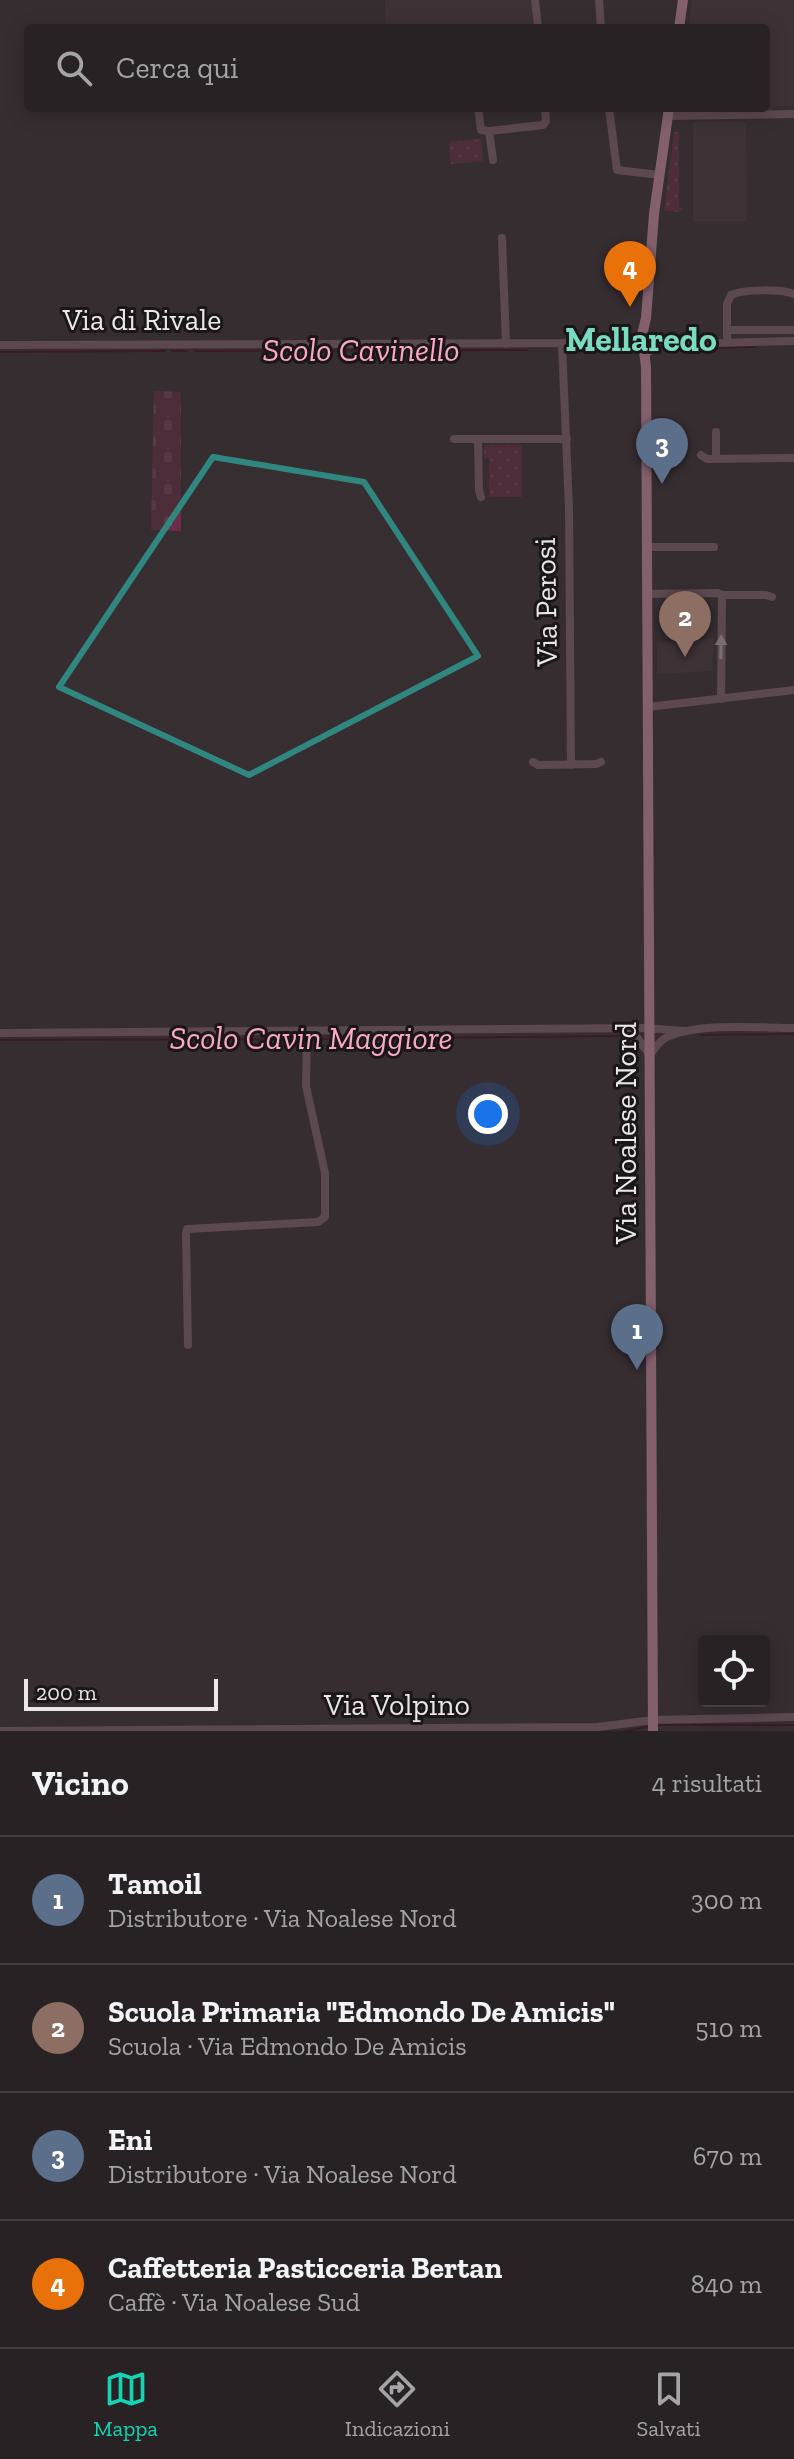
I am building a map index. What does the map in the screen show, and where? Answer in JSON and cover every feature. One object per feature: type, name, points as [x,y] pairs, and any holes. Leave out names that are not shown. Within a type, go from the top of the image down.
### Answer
[{"type":"main road","points":[[680,24],[683,0]]},
{"type":"main road","name":"Via Noalese Nord","points":[[653,1726],[646,318],[654,214],[668,112]]},
{"type":"street","points":[[535,0],[538,24]]},
{"type":"street","points":[[599,0],[601,24]]},
{"type":"street","points":[[479,112],[481,130],[489,131],[543,125],[545,112]]},
{"type":"street","points":[[610,112],[617,170],[660,175]]},
{"type":"street","points":[[668,112],[794,114]]},
{"type":"street","points":[[489,131],[493,160]]},
{"type":"street","points":[[502,238],[506,344]]},
{"type":"street","points":[[727,341],[727,304],[731,295],[794,294]]},
{"type":"street","points":[[727,330],[794,330]]},
{"type":"street","points":[[646,344],[794,341]]},
{"type":"street","name":"Via Perosi","points":[[562,343],[571,616],[571,765]]},
{"type":"street","name":"Via di Rivale","points":[[0,345],[646,344]]},
{"type":"street","points":[[716,432],[716,459]]},
{"type":"street","points":[[454,439],[567,439]]},
{"type":"street","points":[[478,439],[481,497]]},
{"type":"street","points":[[701,455],[707,459],[794,458]]},
{"type":"street","points":[[647,547],[714,547]]},
{"type":"street","points":[[647,594],[718,593],[772,597]]},
{"type":"street","points":[[721,699],[722,595]]},
{"type":"street","points":[[648,707],[794,690]]},
{"type":"street","points":[[533,762],[538,765],[571,765],[601,762]]},
{"type":"street","points":[[0,1033],[307,1037],[794,1028]]},
{"type":"street","points":[[619,1030],[635,1035],[650,1055],[664,1038],[685,1031]]},
{"type":"street","points":[[635,1035],[650,1030],[664,1038]]},
{"type":"street","points":[[188,1345],[187,1229],[318,1222],[325,1217],[325,1173],[306,1086],[307,1037]]},
{"type":"street","name":"Via Volpino","points":[[0,1731],[598,1727],[794,1717]]},
{"type":"highlighted area","points":[[213,457],[364,482],[478,656],[249,775],[59,687]]},
{"type":"shaded area","points":[[385,0],[530,0],[533,24],[385,24]]},
{"type":"shaded area","points":[[692,0],[794,0],[794,106],[776,106],[770,111],[770,24],[689,24]]},
{"type":"shaded area","points":[[693,122],[746,122],[747,221],[693,221]]},
{"type":"shaded area","points":[[714,638],[712,671],[657,674],[657,643]]},
{"type":"green space","points":[[674,132],[679,132],[679,207],[683,208],[679,212],[664,210]]},
{"type":"green space","points":[[481,139],[483,161],[451,164],[449,142]]},
{"type":"green space","points":[[154,391],[181,392],[181,531],[151,530]]},
{"type":"green space","points":[[487,445],[522,445],[522,497],[489,497],[489,459],[484,458]]},
{"type":"waterway","name":"Scolo Cavinello","points":[[708,348],[755,347]]},
{"type":"waterway","name":"Scolo Cavinello","points":[[196,351],[527,350]]},
{"type":"waterway","name":"Scolo Cavinello","points":[[0,352],[165,351]]},
{"type":"waterway","name":"Scolo Cavinello","points":[[172,351],[187,351]]},
{"type":"waterway","name":"Scolo Cavin Maggiore","points":[[701,1035],[794,1034]]},
{"type":"waterway","name":"Scolo Cavin Maggiore","points":[[311,1039],[622,1036]]},
{"type":"waterway","name":"Scolo Cavin Maggiore","points":[[0,1040],[305,1039]]},
{"type":"waterway","points":[[657,1725],[794,1725]]},
{"type":"waterway","points":[[625,1731],[648,1727]]},
{"type":"place","name":"Caffetteria Pasticceria Bertan","points":[[630,307]]},
{"type":"place","name":"Eni","points":[[662,484]]},
{"type":"place","name":"Scuola Primaria \"Edmondo De Amicis\"","points":[[685,657]]},
{"type":"place","name":"Tamoil","points":[[637,1370]]},
{"type":"district","name":"Mellaredo","points":[[641,339]]}]
